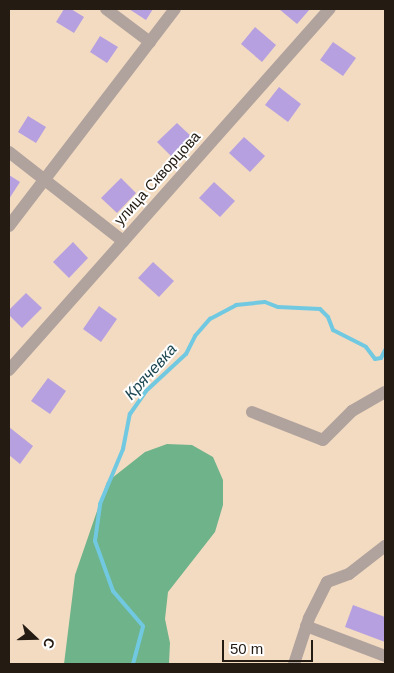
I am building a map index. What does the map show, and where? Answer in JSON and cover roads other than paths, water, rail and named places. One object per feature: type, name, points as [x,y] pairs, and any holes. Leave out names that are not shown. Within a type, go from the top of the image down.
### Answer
[{"type":"street","points":[[106,9],[150,42]]},
{"type":"street","points":[[9,226],[175,9]]},
{"type":"street","name":"улица Скворцова","points":[[9,370],[330,9]]},
{"type":"street","points":[[9,152],[122,241]]},
{"type":"street","points":[[252,412],[323,440],[352,411],[385,392]]},
{"type":"street","points":[[294,664],[306,626],[327,582],[349,574],[385,546]]},
{"type":"street","points":[[306,626],[385,656]]},
{"type":"waterway","name":"Крячевка","points":[[133,664],[143,626],[113,591],[95,541],[100,504],[123,449],[130,414],[146,391],[186,354],[195,336],[210,319],[236,305],[265,302],[278,307],[320,309],[328,317],[333,330],[366,347],[375,359],[381,358],[385,350]]}]
